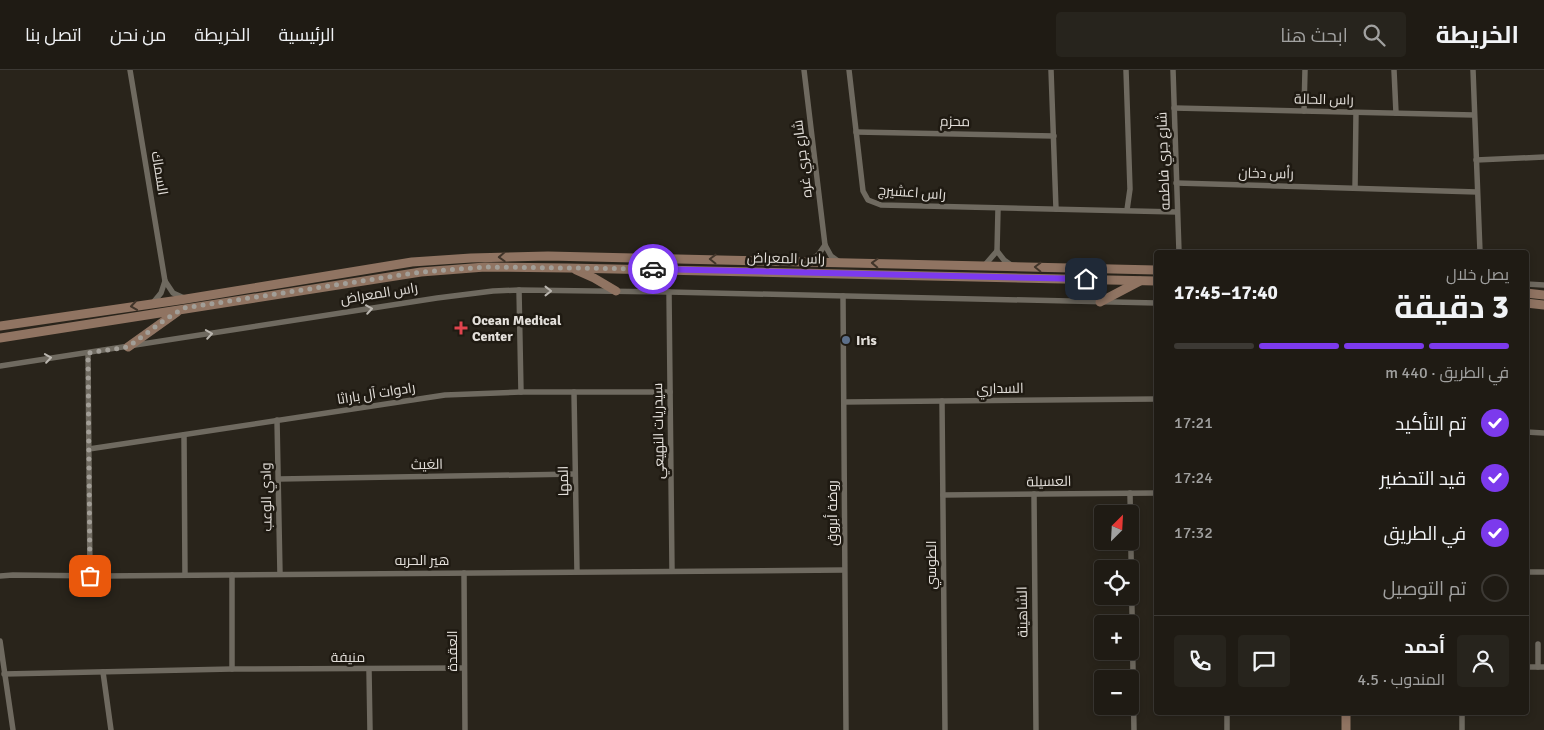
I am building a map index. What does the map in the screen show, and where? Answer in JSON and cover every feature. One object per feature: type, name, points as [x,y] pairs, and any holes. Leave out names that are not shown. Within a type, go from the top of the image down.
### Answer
[{"type":"street","name":"السماك","points":[[130,70],[164,281]]},
{"type":"street","name":"شارع جري غره","points":[[804,70],[825,245]]},
{"type":"street","name":"راس اعشيرج","points":[[849,70],[863,191],[868,200],[881,205],[1177,212]]},
{"type":"street","points":[[1050,70],[1056,209]]},
{"type":"street","points":[[1126,70],[1130,189],[1127,210]]},
{"type":"street","name":"شارع جري فاطمه","points":[[1173,70],[1179,250]]},
{"type":"street","points":[[1304,111],[1305,70]]},
{"type":"street","points":[[1394,70],[1396,113]]},
{"type":"street","points":[[1472,70],[1480,250]]},
{"type":"street","name":"راس الحالة","points":[[1174,108],[1474,115]]},
{"type":"street","points":[[1355,188],[1356,113]]},
{"type":"street","name":"محزم","points":[[856,132],[1054,136]]},
{"type":"street","points":[[1476,160],[1544,157]]},
{"type":"street","name":"رأس دخان","points":[[1176,183],[1477,192]]},
{"type":"street","points":[[998,209],[997,251],[1004,260],[1014,267]]},
{"type":"street","points":[[809,262],[818,255],[825,245],[831,256],[841,262]]},
{"type":"street","points":[[984,266],[997,251]]},
{"type":"street","name":"راس المعراض","points":[[0,326],[186,299],[412,262],[472,258],[548,256],[1154,270]]},
{"type":"street","name":"راس المعراض","points":[[0,338],[421,272],[485,267],[1154,281]]},
{"type":"street","points":[[568,268],[594,278],[616,291]]},
{"type":"street","points":[[1100,302],[1144,280]]},
{"type":"street","points":[[164,281],[173,293],[186,299]]},
{"type":"street","points":[[152,304],[161,293],[164,281]]},
{"type":"street","points":[[1529,284],[1544,285]]},
{"type":"street","points":[[519,290],[522,392]]},
{"type":"street","name":"راس المعراض","points":[[0,366],[437,298],[493,291],[616,291],[1154,303]]},
{"type":"street","name":"سيدريات النهيعي","points":[[669,292],[672,570]]},
{"type":"street","points":[[1529,293],[1544,295]]},
{"type":"street","name":"روضة أبروق","points":[[843,296],[846,730]]},
{"type":"street","points":[[1529,303],[1544,305]]},
{"type":"street","points":[[128,347],[184,308]]},
{"type":"street","points":[[88,353],[90,576]]},
{"type":"street","name":"رادوات آل باراثا","points":[[89,449],[445,395],[522,392],[670,392]]},
{"type":"street","name":"المها","points":[[574,392],[576,571]]},
{"type":"street","name":"السداري","points":[[844,402],[1154,398]]},
{"type":"street","name":"الطوسي","points":[[942,401],[945,730]]},
{"type":"street","name":"وادي الوعب","points":[[277,420],[280,574]]},
{"type":"street","points":[[1529,432],[1544,433]]},
{"type":"street","points":[[184,435],[185,575]]},
{"type":"street","name":"الغيث","points":[[279,480],[575,474]]},
{"type":"street","points":[[1130,493],[1134,730]]},
{"type":"street","name":"العسيلة","points":[[943,495],[1154,493]]},
{"type":"street","name":"الشاهينة","points":[[1034,494],[1036,730]]},
{"type":"street","name":"هير الحربه","points":[[0,576],[844,570]]},
{"type":"street","points":[[1529,572],[1544,572]]},
{"type":"street","name":"العقدة","points":[[464,573],[465,730]]},
{"type":"street","points":[[232,575],[232,670]]},
{"type":"street","points":[[0,641],[13,730]]},
{"type":"street","points":[[1538,644],[1541,667]]},
{"type":"street","name":"منيفة","points":[[4,674],[464,668]]},
{"type":"street","points":[[369,670],[370,730]]},
{"type":"street","points":[[103,672],[111,730]]},
{"type":"street","points":[[1227,715],[1227,730]]},
{"type":"street","points":[[1346,715],[1346,730]]},
{"type":"street","points":[[1462,715],[1462,730]]},
{"type":"way so far","points":[[90,576],[88,353],[128,347],[184,308],[421,272],[485,267],[653,269]]},
{"type":"place","name":"Ocean Medical Center","points":[[461,328]]},
{"type":"place","name":"Iris","points":[[846,340]]},
{"type":"route","points":[[653,269],[1086,279]]}]
